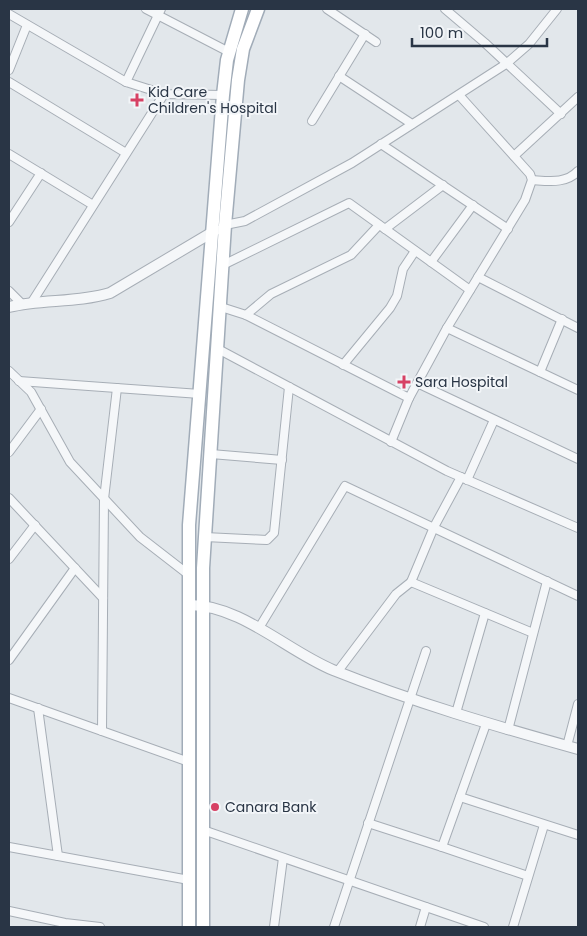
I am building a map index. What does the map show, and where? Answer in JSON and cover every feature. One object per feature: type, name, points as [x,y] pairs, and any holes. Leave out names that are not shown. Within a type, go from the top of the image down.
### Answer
[{"type":"main road","points":[[189,927],[189,525],[209,280],[210,233],[223,95],[229,52],[242,9]]},
{"type":"main road","points":[[203,927],[205,537],[224,265],[225,225],[238,80],[243,50],[258,9]]},
{"type":"street","points":[[146,9],[159,12],[229,52]]},
{"type":"street","points":[[327,9],[376,42]]},
{"type":"street","points":[[446,9],[561,114]]},
{"type":"street","points":[[9,307],[27,303],[92,298],[110,293],[210,233],[225,225],[245,221],[352,163],[506,64],[529,44],[557,9]]},
{"type":"street","points":[[126,82],[159,12]]},
{"type":"street","points":[[9,14],[126,82],[164,94],[223,95]]},
{"type":"street","points":[[9,70],[28,25]]},
{"type":"street","points":[[312,121],[365,34]]},
{"type":"street","points":[[339,76],[412,124]]},
{"type":"street","points":[[9,82],[126,153]]},
{"type":"street","points":[[27,303],[93,206],[164,94]]},
{"type":"street","points":[[391,442],[408,398],[447,328],[525,200],[532,180],[530,174],[459,95]]},
{"type":"street","points":[[514,156],[578,97]]},
{"type":"street","points":[[381,144],[508,228]]},
{"type":"street","points":[[9,154],[93,206]]},
{"type":"street","points":[[532,180],[560,181],[573,176],[578,171]]},
{"type":"street","points":[[9,221],[41,173]]},
{"type":"street","points":[[246,315],[271,294],[351,255],[382,227],[443,185]]},
{"type":"street","points":[[224,265],[349,203],[470,290]]},
{"type":"street","points":[[431,262],[473,205]]},
{"type":"street","points":[[343,365],[390,308],[397,296],[403,269],[415,251]]},
{"type":"street","points":[[478,277],[578,328]]},
{"type":"street","points":[[9,291],[27,303]]},
{"type":"street","points":[[221,307],[246,315],[408,398]]},
{"type":"street","points":[[540,372],[562,320]]},
{"type":"street","points":[[447,328],[578,390]]},
{"type":"street","points":[[218,349],[464,479],[578,528]]},
{"type":"street","points":[[9,371],[31,392],[70,462],[140,537],[189,575]]},
{"type":"street","points":[[19,381],[200,394]]},
{"type":"street","points":[[417,383],[578,457]]},
{"type":"street","points":[[205,537],[267,540],[272,538],[289,387]]},
{"type":"street","points":[[102,731],[104,499],[117,388]]},
{"type":"street","points":[[9,452],[41,409]]},
{"type":"street","points":[[338,672],[396,594],[411,582],[434,528],[464,479],[494,420]]},
{"type":"street","points":[[211,454],[282,460]]},
{"type":"street","points":[[258,628],[345,486],[578,596]]},
{"type":"street","points":[[9,498],[103,598]]},
{"type":"street","points":[[9,559],[35,525]]},
{"type":"street","points":[[9,660],[75,568]]},
{"type":"street","points":[[508,730],[547,581]]},
{"type":"street","points":[[411,582],[533,633]]},
{"type":"street","points":[[189,606],[204,605],[258,628],[338,672],[486,724],[578,749]]},
{"type":"street","points":[[456,713],[485,613]]},
{"type":"street","points":[[334,927],[412,698],[426,651]]},
{"type":"street","points":[[9,698],[189,762]]},
{"type":"street","points":[[567,746],[578,704]]},
{"type":"street","points":[[38,708],[58,856]]},
{"type":"street","points":[[442,847],[486,724]]},
{"type":"street","points":[[460,797],[578,835]]},
{"type":"street","points":[[368,824],[528,876]]},
{"type":"street","points":[[513,927],[544,824]]},
{"type":"street","points":[[203,830],[484,927]]},
{"type":"street","points":[[9,847],[189,880]]},
{"type":"street","points":[[274,927],[283,858]]},
{"type":"street","points":[[420,927],[426,907]]},
{"type":"street","points":[[9,911],[65,925],[100,927]]},
{"type":"place","name":"Kid Care Children's Hospital","points":[[137,100]]},
{"type":"place","name":"Sara Hospital","points":[[404,382]]},
{"type":"place","name":"Canara Bank","points":[[215,807]]}]
